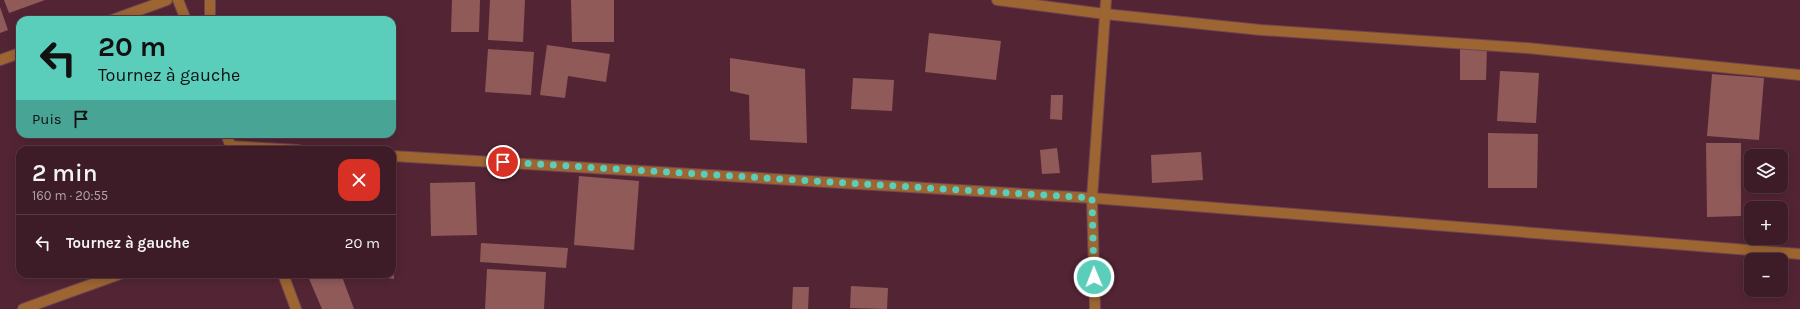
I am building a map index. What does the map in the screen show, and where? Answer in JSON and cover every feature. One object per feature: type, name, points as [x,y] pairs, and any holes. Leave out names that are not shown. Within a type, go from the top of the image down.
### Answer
[{"type":"street","points":[[123,16],[167,0]]},
{"type":"street","points":[[178,0],[184,16]]},
{"type":"street","points":[[210,0],[210,16]]},
{"type":"street","points":[[997,0],[1105,14],[1261,30],[1527,48],[1800,74]]},
{"type":"street","points":[[1095,309],[1092,198],[1106,0]]},
{"type":"street","points":[[0,60],[16,54]]},
{"type":"street","points":[[396,156],[1092,198],[1800,254]]},
{"type":"street","points":[[23,309],[109,278]]},
{"type":"street","points":[[284,278],[296,309]]},
{"type":"building","points":[[4,0],[45,0],[9,13]]},
{"type":"building","points":[[452,0],[480,0],[479,32],[451,32]]},
{"type":"building","points":[[490,0],[525,0],[523,42],[488,40]]},
{"type":"building","points":[[571,0],[614,0],[614,42],[572,42]]},
{"type":"building","points":[[0,7],[8,30],[0,33]]},
{"type":"building","points":[[929,33],[1001,41],[996,80],[925,72]]},
{"type":"building","points":[[547,45],[610,54],[606,82],[568,76],[565,98],[540,95]]},
{"type":"building","points":[[1460,45],[1487,45],[1486,80],[1460,80]]},
{"type":"building","points":[[488,49],[534,52],[531,95],[485,92]]},
{"type":"building","points":[[730,58],[805,69],[807,143],[750,140],[749,95],[730,91]]},
{"type":"building","points":[[1500,71],[1539,73],[1536,123],[1497,121]]},
{"type":"building","points":[[1712,74],[1764,78],[1759,140],[1707,136]]},
{"type":"building","points":[[853,78],[894,80],[892,111],[851,109]]},
{"type":"building","points":[[1051,95],[1063,95],[1062,120],[1050,119]]},
{"type":"building","points":[[1488,133],[1538,134],[1537,188],[1488,188]]},
{"type":"building","points":[[1706,143],[1741,143],[1741,216],[1707,217]]},
{"type":"building","points":[[1057,148],[1060,173],[1042,174],[1040,150]]},
{"type":"building","points":[[1201,152],[1203,180],[1152,183],[1151,155]]},
{"type":"building","points":[[579,176],[639,181],[634,250],[574,245]]},
{"type":"building","points":[[475,182],[477,235],[431,236],[430,183]]},
{"type":"building","points":[[481,243],[568,248],[566,268],[480,262]]},
{"type":"building","points":[[487,269],[546,272],[544,309],[485,309]]},
{"type":"building","points":[[309,278],[342,278],[354,309],[322,309]]},
{"type":"building","points":[[851,286],[888,288],[887,309],[850,308]]},
{"type":"building","points":[[793,287],[809,287],[808,309],[792,309]]},
{"type":"route","points":[[503,162],[1092,198],[1094,277]]}]
